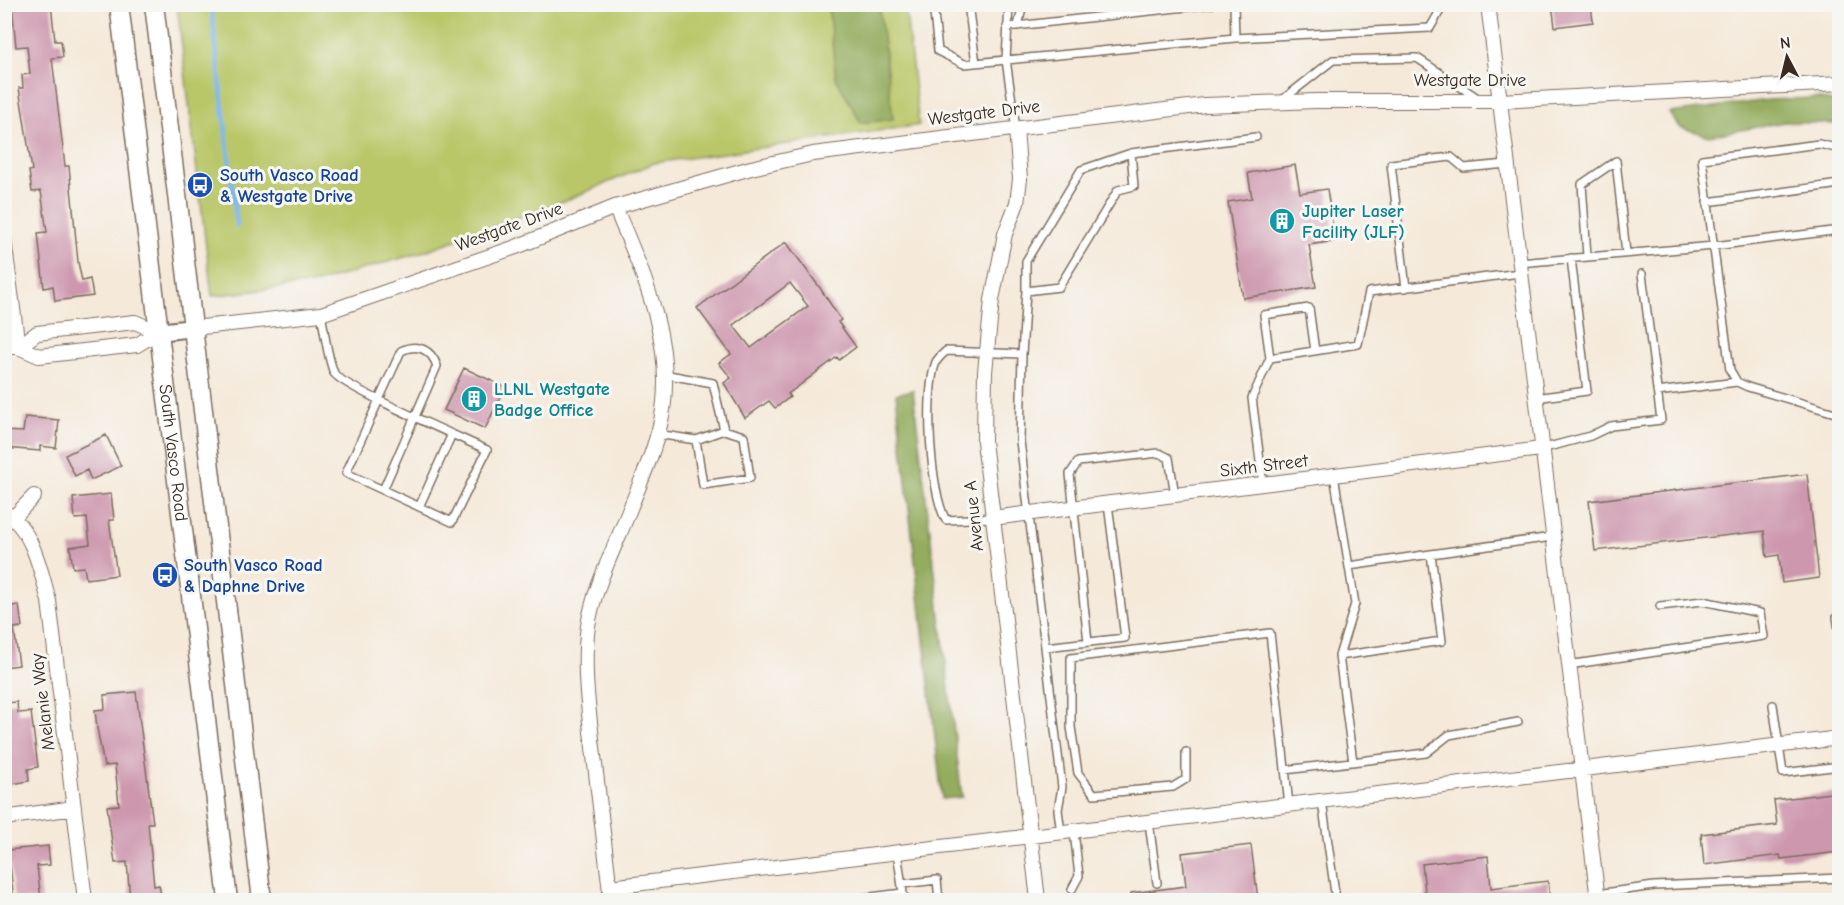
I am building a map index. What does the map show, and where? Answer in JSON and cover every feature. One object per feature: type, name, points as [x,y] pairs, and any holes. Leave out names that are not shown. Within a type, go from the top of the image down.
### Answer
[{"type":"main road","name":"South Vasco Road","points":[[119,4],[228,900]]},
{"type":"main road","name":"South Vasco Road","points":[[154,4],[262,900]]},
{"type":"street","points":[[1488,4],[1597,897]]},
{"type":"street","name":"Westgate Drive","points":[[158,332],[321,314],[516,247],[615,207],[751,168],[813,154],[1205,105],[1479,99],[1499,101],[1839,83]]},
{"type":"street","name":"Avenue A","points":[[1016,129],[1020,179],[1017,203],[1005,234],[992,300],[987,354],[984,441],[1038,900]]},
{"type":"street","points":[[615,207],[643,275],[657,319],[663,374],[661,418],[657,434],[594,598],[585,649],[587,701],[610,894],[897,852],[1839,738]]},
{"type":"street","points":[[4,239],[11,347]]},
{"type":"street","points":[[11,347],[37,333],[135,322],[158,332]]},
{"type":"street","points":[[11,347],[39,356],[137,345],[158,332]]},
{"type":"street","name":"Sixth Street","points":[[992,518],[1541,449]]},
{"type":"street","points":[[9,515],[34,496]]},
{"type":"street","name":"Melanie Way","points":[[9,515],[37,556],[49,601],[85,900]]},
{"type":"street","points":[[4,818],[74,808]]},
{"type":"lane","points":[[933,4],[938,51],[964,64],[1235,38],[1430,28],[1444,4]]},
{"type":"lane","points":[[968,4],[976,63]]},
{"type":"lane","points":[[1009,4],[1006,60],[1016,129]]},
{"type":"lane","points":[[1018,26],[1023,4]]},
{"type":"lane","points":[[1007,27],[1213,4]]},
{"type":"lane","points":[[1234,4],[1235,38]]},
{"type":"lane","points":[[1279,102],[1332,60],[1417,58],[1479,99]]},
{"type":"lane","points":[[1072,889],[1079,876],[1068,832],[1058,810],[1062,787],[1020,441],[1026,261],[1081,170],[1131,153],[1256,137]]},
{"type":"lane","points":[[1737,382],[1730,370],[1702,159],[1819,144],[1839,149]]},
{"type":"lane","points":[[1026,291],[1059,287],[1118,190],[1134,186],[1131,153]]},
{"type":"lane","points":[[1406,288],[1390,164],[1451,157],[1464,168],[1507,164]]},
{"type":"lane","points":[[1587,256],[1582,183],[1616,161],[1626,253]]},
{"type":"lane","points":[[1707,202],[1839,184]]},
{"type":"lane","points":[[1270,358],[1358,344],[1369,292],[1406,288],[1570,258],[1714,246],[1839,230]]},
{"type":"lane","points":[[1535,398],[1587,391],[1570,258]]},
{"type":"lane","points":[[1541,449],[1590,436],[1611,426],[1660,420],[1642,274]]},
{"type":"lane","points":[[1263,484],[1252,398],[1270,358],[1264,315],[1309,308],[1315,351]]},
{"type":"lane","points":[[321,314],[335,375],[345,383],[379,399],[416,417],[452,434],[487,450],[452,522],[346,473],[379,399],[401,351],[416,347],[423,348],[435,359],[437,366],[416,417],[383,490]]},
{"type":"lane","points":[[992,518],[946,520],[940,510],[930,444],[930,395],[936,361],[946,351],[1022,354]]},
{"type":"lane","points":[[663,374],[713,383],[724,430]]},
{"type":"lane","points":[[1657,392],[1737,382],[1838,412]]},
{"type":"lane","points":[[657,434],[696,440],[724,430],[744,436],[750,478],[703,485],[696,440]]},
{"type":"lane","points":[[419,507],[452,434]]},
{"type":"lane","points":[[1088,642],[1070,474],[1078,462],[1159,453],[1169,458],[1175,495]]},
{"type":"lane","points":[[1334,475],[1355,604],[1340,656],[1353,762]]},
{"type":"lane","points":[[1045,647],[1125,638],[1108,504]]},
{"type":"lane","points":[[1349,566],[1552,537]]},
{"type":"lane","points":[[1340,656],[1442,641],[1431,554]]},
{"type":"lane","points":[[1568,665],[1764,636],[1760,613],[1703,601],[1660,606]]},
{"type":"lane","points":[[1839,616],[1837,616],[1839,637]]},
{"type":"lane","points":[[1186,752],[1186,779],[1173,787],[1094,794],[1078,773],[1071,727],[1071,658],[1270,633],[1289,805]]},
{"type":"lane","points":[[1773,705],[1783,773],[1839,766]]},
{"type":"lane","points":[[1286,770],[1426,753],[1449,735],[1518,722]]},
{"type":"lane","points":[[1322,801],[1336,900]]},
{"type":"lane","points":[[1149,822],[1157,883]]},
{"type":"lane","points":[[846,900],[903,897],[897,852]]},
{"type":"lane","points":[[1597,897],[1654,886],[1839,878]]},
{"type":"lane","points":[[902,884],[937,880],[939,900]]},
{"type":"green space","points":[[177,5],[905,5],[919,125],[654,163],[562,202],[419,253],[316,283],[212,296]]},
{"type":"green space","points":[[828,5],[879,5],[893,119],[861,123],[836,78]]},
{"type":"green space","points":[[1814,98],[1839,102],[1839,124],[1784,122],[1709,136],[1679,127],[1669,113],[1768,100]]},
{"type":"green space","points":[[913,390],[962,797],[942,799],[896,394]]},
{"type":"building","points":[[12,4],[51,4],[55,41],[61,41],[63,57],[52,58],[65,166],[69,166],[78,262],[82,281],[90,279],[93,296],[55,301],[53,286],[44,288],[38,233],[47,232],[41,191],[32,192],[29,171],[32,170],[19,88],[23,88],[22,75],[30,74],[27,46],[16,47]]},
{"type":"building","points":[[1552,4],[1591,4],[1593,22],[1555,27]]},
{"type":"building","name":"Jupiter Laser Facility (JLF)","points":[[1295,165],[1300,193],[1327,189],[1335,241],[1309,245],[1316,287],[1243,298],[1228,202],[1252,198],[1248,173]]},
{"type":"building","points":[[786,242],[820,288],[841,320],[838,322],[856,347],[839,360],[837,357],[788,394],[790,397],[775,408],[769,401],[745,418],[724,383],[731,378],[719,363],[731,354],[697,308]],"holes":[[[790,283],[808,306],[751,348],[733,325]]]},
{"type":"building","name":"LLNL Westgate Badge Office","points":[[464,368],[505,387],[485,429],[444,410]]},
{"type":"building","points":[[25,417],[59,420],[56,448],[40,446],[40,451],[4,448],[4,431],[23,432]]},
{"type":"building","points":[[106,435],[121,466],[91,480],[87,470],[75,476],[65,455]]},
{"type":"building","points":[[1807,474],[1819,578],[1782,583],[1779,555],[1767,557],[1764,531],[1595,551],[1589,501]]},
{"type":"building","points":[[111,494],[114,520],[109,520],[117,575],[86,579],[84,567],[73,568],[70,547],[90,544],[87,518],[75,519],[73,498]]},
{"type":"building","points":[[19,605],[22,627],[14,628],[19,665],[4,667],[4,607]]},
{"type":"building","points":[[136,692],[153,823],[148,823],[154,886],[159,885],[162,900],[130,900],[127,862],[115,863],[107,806],[119,805],[115,765],[104,766],[97,728],[95,710],[105,709],[104,695]]},
{"type":"building","points":[[17,702],[18,713],[31,712],[38,767],[28,769],[29,781],[6,785],[4,703]]},
{"type":"building","points":[[1839,792],[1839,852],[1781,859],[1780,855],[1704,865],[1701,834],[1777,825],[1774,800]]},
{"type":"building","points":[[1251,845],[1258,900],[1131,900],[1131,893],[1186,886],[1182,853]]},
{"type":"building","points":[[48,846],[50,865],[37,866],[41,900],[14,900],[10,865],[4,865],[4,855],[8,854],[8,850]]},
{"type":"building","points":[[1488,856],[1491,888],[1548,881],[1550,900],[1426,900],[1422,864]]},
{"type":"waterway","points":[[211,4],[237,226]]},
{"type":"place","name":"South Vasco Road & Westgate Drive","points":[[200,185]]},
{"type":"place","name":"Jupiter Laser Facility (JLF)","points":[[1282,221]]},
{"type":"place","name":"LLNL Westgate Badge Office","points":[[474,399]]},
{"type":"place","name":"South Vasco Road & Daphne Drive","points":[[165,575]]}]
